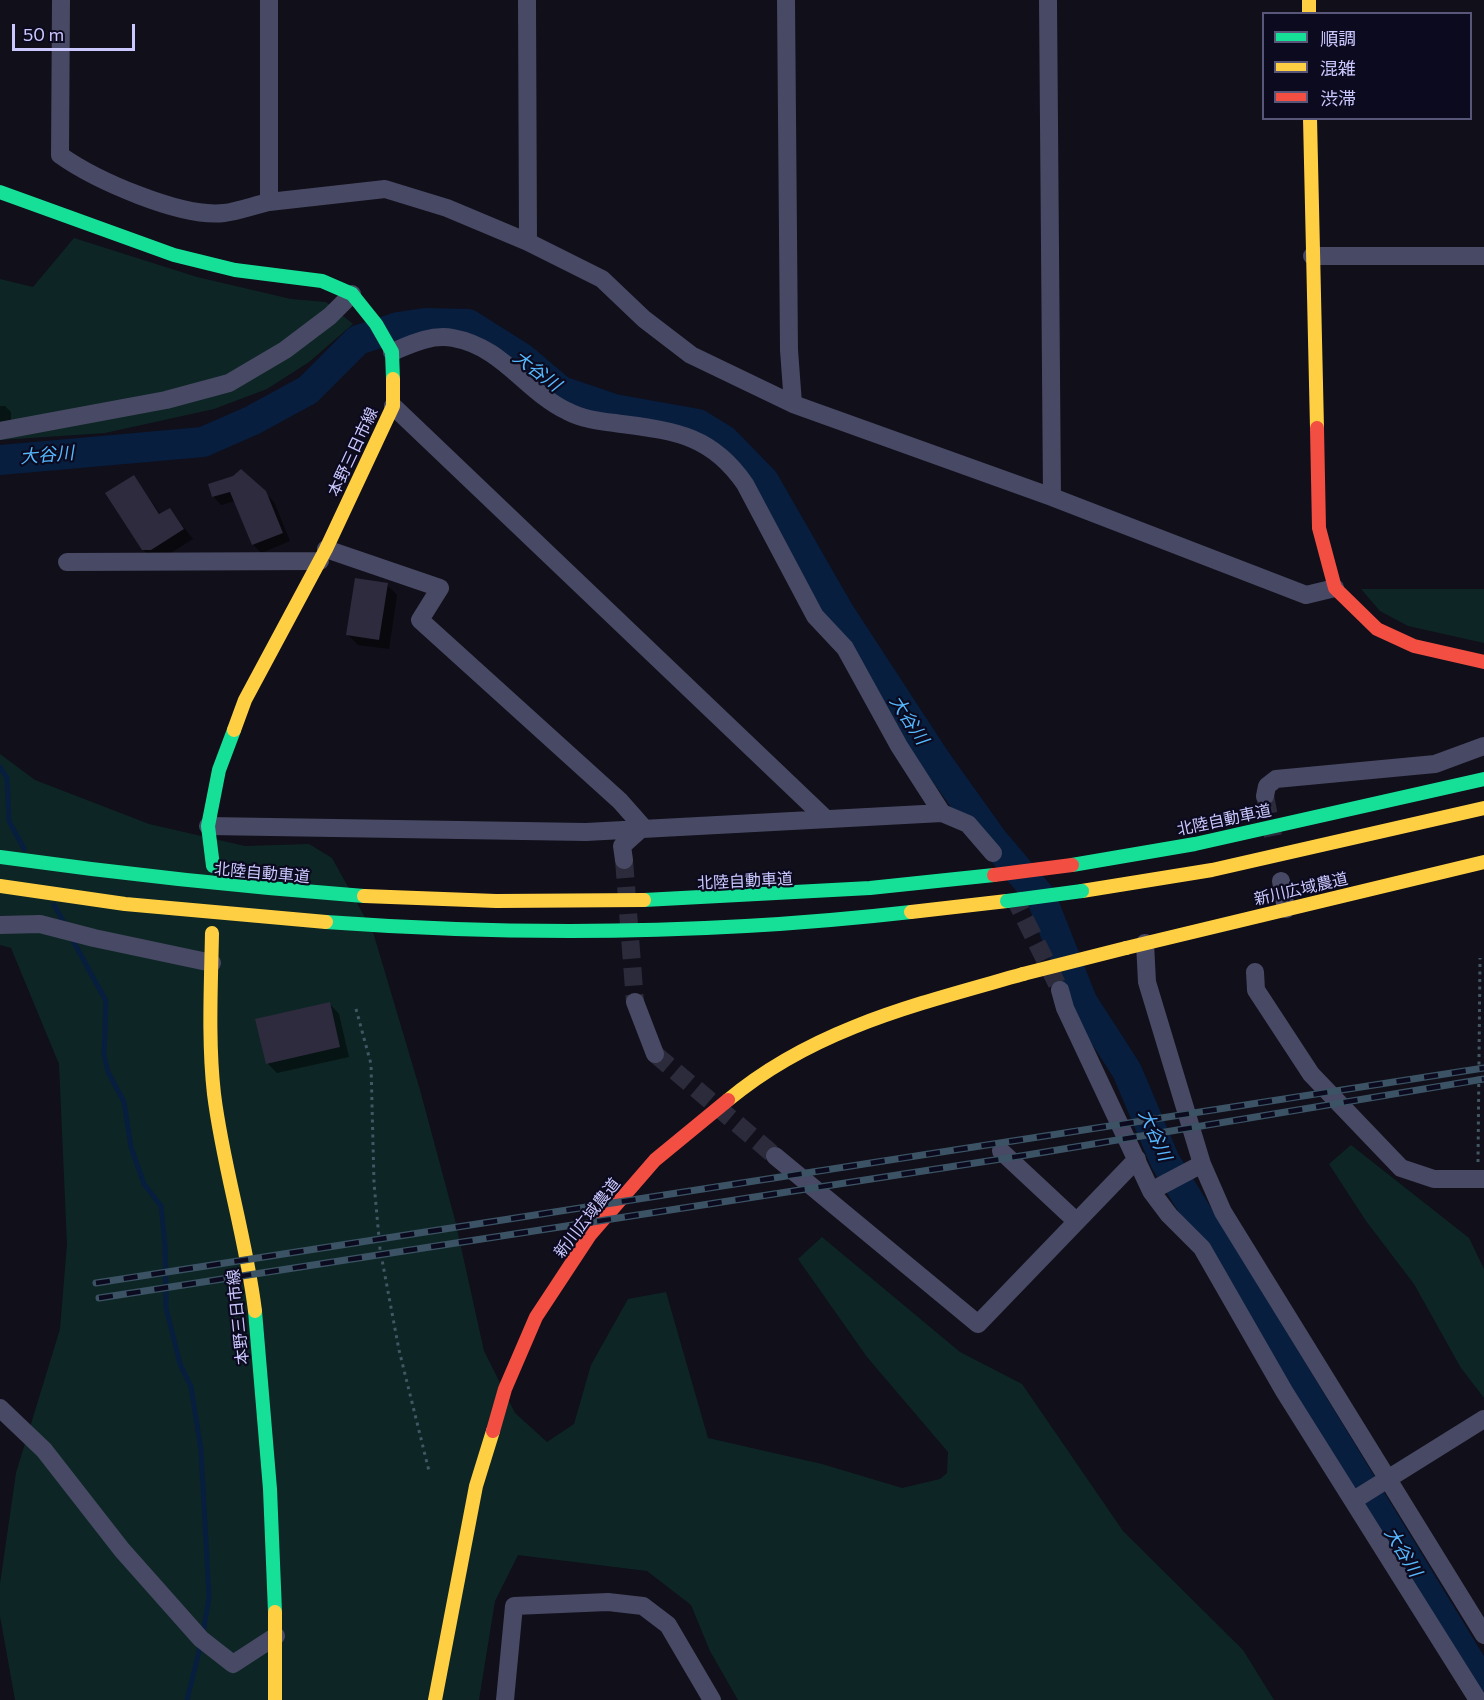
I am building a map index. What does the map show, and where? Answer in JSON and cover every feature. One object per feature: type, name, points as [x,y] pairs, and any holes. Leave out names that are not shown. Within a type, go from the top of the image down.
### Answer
[{"type":"main road","points":[[1310,120],[1318,528],[1335,588],[1377,629],[1414,646],[1484,662]]},
{"type":"main road","name":"本野三日市線","points":[[0,192],[174,255],[235,270],[322,281],[352,294],[376,324],[392,352],[393,406],[323,555],[245,700],[219,770],[208,826],[213,866]]},
{"type":"main road","name":"北陸自動車道","points":[[0,857],[96,873],[232,888],[387,899],[517,903],[648,902],[788,896],[1072,865],[1196,844],[1484,779]]},
{"type":"main road","points":[[0,886],[90,900],[360,926],[502,930],[650,930],[928,911],[1082,891],[1212,870],[1484,808]]},
{"type":"main road","name":"新川広域農道","points":[[435,1700],[476,1486],[505,1389],[536,1317],[590,1235],[655,1160],[738,1090],[806,1047],[879,1015],[1023,974],[1145,943],[1484,862]]},
{"type":"main road","name":"本野三日市線","points":[[212,933],[211,1031],[214,1093],[251,1278],[264,1402],[276,1636],[275,1700]]},
{"type":"street","points":[[61,0],[60,155],[83,172],[144,197],[197,212],[224,213],[269,202],[385,189],[447,208],[528,242],[602,279],[644,319],[691,355],[793,404],[1052,497],[1306,596],[1335,588]]},
{"type":"street","points":[[269,0],[269,202]]},
{"type":"street","points":[[527,0],[528,242]]},
{"type":"street","points":[[786,0],[789,350],[793,404]]},
{"type":"street","points":[[1048,0],[1052,497]]},
{"type":"street","points":[[1312,256],[1484,256]]},
{"type":"street","points":[[0,431],[165,400],[229,383],[285,350],[330,316],[352,294]]},
{"type":"street","points":[[392,352],[434,337],[453,338],[499,357],[523,379],[567,411],[590,420],[665,429],[692,436],[717,451],[733,466],[745,484],[815,616],[845,648],[899,746],[942,813]]},
{"type":"street","points":[[393,406],[826,819]]},
{"type":"street","points":[[67,562],[323,555],[440,588],[420,620],[620,801],[643,827]]},
{"type":"street","points":[[1265,796],[1267,786],[1276,779],[1435,764],[1484,746]]},
{"type":"street","points":[[208,826],[586,832],[643,827],[942,813],[968,824],[993,853]]},
{"type":"street","points":[[624,860],[622,846],[643,827]]},
{"type":"street","points":[[1281,881],[1286,909]]},
{"type":"street","points":[[0,925],[40,924],[212,963]]},
{"type":"street","points":[[1145,943],[1147,982],[1202,1164],[1223,1212],[1484,1635]]},
{"type":"street","points":[[1255,972],[1256,990],[1311,1074],[1401,1168],[1434,1179],[1481,1179]]},
{"type":"street","points":[[1060,990],[1065,1008],[1151,1191],[1169,1215],[1203,1248],[1284,1391],[1478,1700]]},
{"type":"street","points":[[635,1002],[655,1054]]},
{"type":"street","points":[[1001,1150],[1076,1221]]},
{"type":"street","points":[[775,1156],[978,1324],[1137,1160]]},
{"type":"street","points":[[1151,1191],[1202,1164]]},
{"type":"street","points":[[0,1408],[44,1450],[122,1550],[201,1639],[233,1664],[276,1636]]},
{"type":"street","points":[[1354,1500],[1484,1419]]},
{"type":"street","points":[[505,1700],[514,1606],[608,1602],[643,1606],[668,1625],[711,1700]]},
{"type":"path","points":[[1480,958],[1481,1179]]},
{"type":"path","points":[[356,1009],[371,1064],[374,1183],[380,1249],[399,1350],[429,1471]]},
{"type":"green space","points":[[74,238],[197,277],[291,299],[326,302],[353,324],[309,362],[267,389],[214,409],[105,433],[0,440],[0,279],[33,287]]},
{"type":"green space","points":[[1361,589],[1484,589],[1484,643],[1408,626],[1380,611]]},
{"type":"green space","points":[[0,754],[35,780],[149,824],[245,846],[309,844],[332,858],[373,932],[420,1090],[455,1220],[484,1351],[515,1413],[547,1442],[574,1424],[591,1365],[628,1299],[666,1292],[708,1438],[822,1464],[902,1488],[940,1479],[947,1473],[948,1452],[867,1357],[798,1259],[822,1237],[960,1352],[1022,1384],[1123,1531],[1243,1650],[1274,1700],[738,1700],[710,1651],[691,1605],[647,1571],[518,1555],[495,1601],[479,1700],[15,1700],[0,1616],[0,1584],[16,1473],[60,1329],[67,1244],[59,1064],[11,948],[0,945]]},
{"type":"green space","points":[[1351,1145],[1469,1238],[1484,1269],[1484,1398],[1461,1368],[1414,1284],[1366,1221],[1329,1164]]},
{"type":"building","points":[[241,469],[266,491],[283,533],[252,545],[230,492],[212,497],[208,484],[233,476]]},
{"type":"building","points":[[134,475],[159,514],[170,508],[184,529],[151,550],[142,550],[105,493]]},
{"type":"building","points":[[355,578],[388,583],[379,640],[346,635]]},
{"type":"building","points":[[330,1002],[340,1047],[266,1064],[255,1019]]},
{"type":"waterway","name":"大谷川","points":[[0,460],[203,442],[253,420],[308,390],[358,340],[398,327],[425,323],[468,324],[522,358],[561,391],[614,409],[698,424],[724,440],[764,481],[839,612],[935,759],[992,839],[1041,897],[1082,1001],[1127,1071],[1165,1161],[1484,1685]]},
{"type":"waterway","points":[[0,767],[7,778],[9,821],[24,849]]},
{"type":"waterway","points":[[54,905],[66,926]]},
{"type":"waterway","points":[[71,937],[106,1001],[104,1055],[108,1072],[124,1102],[131,1147],[144,1184],[161,1206],[165,1245],[166,1308],[180,1364],[191,1387],[201,1450],[209,1597],[203,1634]]},
{"type":"waterway","points":[[187,1700],[201,1643]]},
{"type":"tunnel","points":[[1265,796],[1273,836]]},
{"type":"tunnel","points":[[624,860],[635,1002]]},
{"type":"tunnel","points":[[1013,895],[1060,990]]},
{"type":"tunnel","points":[[655,1054],[775,1156]]},
{"type":"railway","points":[[96,1283],[1484,1068]]},
{"type":"railway","points":[[99,1298],[1027,1155],[1484,1079]]},
{"type":"traffic: fast","points":[[0,192],[174,255],[235,270],[322,281],[352,294],[376,324],[392,352],[393,379]]},
{"type":"traffic: fast","points":[[213,866],[208,826],[219,770],[234,730]]},
{"type":"traffic: fast","points":[[1072,865],[1195,844],[1484,779]]},
{"type":"traffic: fast","points":[[0,857],[182,880],[364,896]]},
{"type":"traffic: fast","points":[[644,900],[870,888],[994,875]]},
{"type":"traffic: fast","points":[[1007,901],[1082,891]]},
{"type":"traffic: fast","points":[[326,922],[545,931],[692,929],[911,912]]},
{"type":"traffic: fast","points":[[255,1311],[270,1489],[275,1612]]},
{"type":"traffic: slow","points":[[1309,0],[1309,12]]},
{"type":"traffic: slow","points":[[1310,120],[1317,428]]},
{"type":"traffic: slow","points":[[234,730],[245,700],[326,549],[393,406],[393,379]]},
{"type":"traffic: slow","points":[[1082,891],[1212,870],[1484,808]]},
{"type":"traffic: slow","points":[[1126,948],[1484,862]]},
{"type":"traffic: slow","points":[[0,886],[125,904],[326,922]]},
{"type":"traffic: slow","points":[[364,896],[496,901],[644,900]]},
{"type":"traffic: slow","points":[[911,912],[1007,901]]},
{"type":"traffic: slow","points":[[212,933],[210,1034],[214,1094],[255,1311]]},
{"type":"traffic: slow","points":[[1023,974],[1126,948]]},
{"type":"traffic: slow","points":[[728,1100],[761,1075],[831,1036],[906,1008],[1023,974]]},
{"type":"traffic: slow","points":[[435,1700],[476,1486],[493,1431]]},
{"type":"traffic: slow","points":[[275,1612],[275,1700]]},
{"type":"traffic: jam","points":[[1317,428],[1319,528],[1335,588],[1377,629],[1414,646],[1484,662]]},
{"type":"traffic: jam","points":[[994,875],[1072,865]]},
{"type":"traffic: jam","points":[[493,1431],[505,1389],[536,1317],[590,1235],[655,1160],[728,1100]]}]
